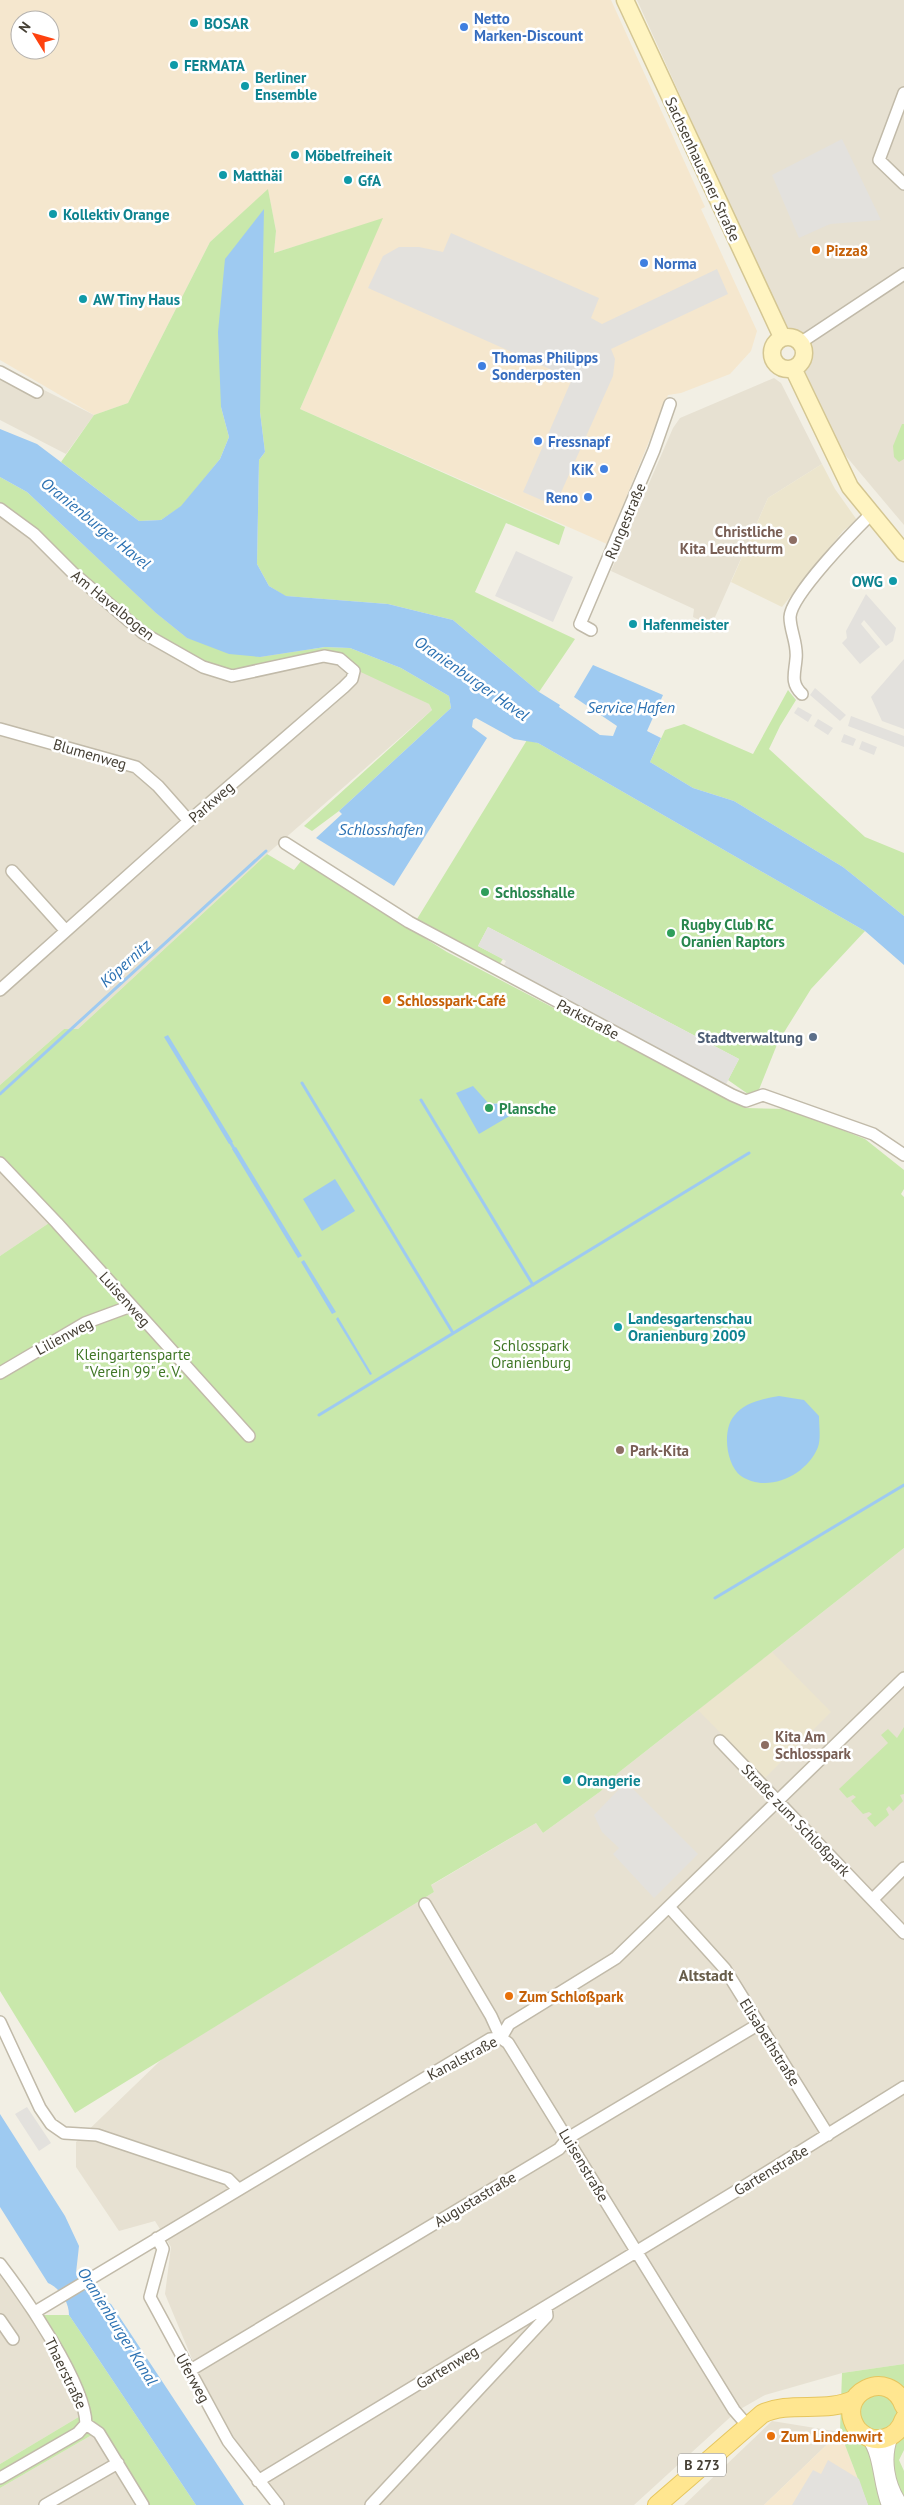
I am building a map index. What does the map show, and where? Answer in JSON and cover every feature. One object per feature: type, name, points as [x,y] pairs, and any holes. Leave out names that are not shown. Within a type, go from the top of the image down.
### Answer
[{"type":"main road","name":"Sachsenhausener Straße","points":[[626,0],[782,338]]},
{"type":"main road","points":[[792,337],[800,343],[803,357],[793,368],[779,366],[772,357],[774,343],[782,338],[792,337]]},
{"type":"main road","points":[[793,368],[850,487],[904,553]]},
{"type":"main road","points":[[901,2395],[885,2387],[876,2386],[864,2390],[855,2399],[851,2410],[853,2422],[859,2432],[869,2438],[880,2440],[891,2436],[900,2429],[904,2419]]},
{"type":"main road","name":"B 273","points":[[657,2505],[747,2426],[768,2411],[848,2403],[855,2399]]},
{"type":"main road","name":"B 273","points":[[792,2409],[847,2418],[853,2422]]},
{"type":"street","points":[[904,92],[878,160],[904,184]]},
{"type":"street","points":[[800,343],[904,274]]},
{"type":"street","points":[[0,372],[37,392]]},
{"type":"street","name":"Rungestraße","points":[[591,630],[580,624],[654,450],[670,404]]},
{"type":"street","name":"Am Havelbogen","points":[[0,509],[34,534],[72,572],[143,633],[203,668],[232,676],[324,656],[340,659],[354,671]]},
{"type":"street","points":[[802,694],[797,690],[793,680],[796,658],[790,615],[794,605],[817,574],[871,514]]},
{"type":"street","name":"Parkweg","points":[[0,990],[189,821],[344,687],[352,678],[354,671]]},
{"type":"street","name":"Blumenweg","points":[[0,729],[136,767],[158,786],[189,821]]},
{"type":"street","name":"Parkstraße","points":[[285,843],[409,922],[732,1095],[746,1101],[763,1095],[873,1134],[904,1155]]},
{"type":"street","points":[[12,871],[66,931]]},
{"type":"street","name":"Luisenweg","points":[[0,1163],[57,1223],[249,1436]]},
{"type":"street","name":"Lilienweg","points":[[0,1373],[85,1323],[131,1306]]},
{"type":"street","name":"Kanalstraße","points":[[35,2312],[490,2039],[501,2038],[509,2024],[616,1958],[904,1678]]},
{"type":"street","name":"Straße zum Schloßpark","points":[[720,1742],[904,1933]]},
{"type":"street","points":[[873,1899],[904,1868]]},
{"type":"street","name":"Luisenstraße","points":[[425,1904],[491,2016],[501,2038],[508,2043],[734,2410],[747,2426]]},
{"type":"street","name":"Elisabethstraße","points":[[669,1907],[725,1969],[828,2135]]},
{"type":"street","points":[[0,2022],[40,2108],[51,2124],[64,2133],[97,2135],[228,2179],[238,2189]]},
{"type":"street","name":"Augustastraße","points":[[189,2371],[559,2149],[568,2138],[759,2024]]},
{"type":"street","name":"Gartenstraße","points":[[637,2252],[904,2087]]},
{"type":"street","name":"Uferweg","points":[[157,2238],[163,2249],[150,2297],[228,2441],[278,2505]]},
{"type":"street","name":"Gartenweg","points":[[258,2481],[637,2252]]},
{"type":"street","name":"Thaerstraße","points":[[0,2264],[35,2312],[86,2411],[86,2424],[78,2433],[0,2478]]},
{"type":"street","points":[[370,2505],[547,2316],[546,2307]]},
{"type":"street","points":[[0,2320],[13,2339]]},
{"type":"street","points":[[86,2424],[99,2433],[143,2505]]},
{"type":"street","points":[[891,2436],[886,2455],[888,2472],[892,2488],[901,2505]]},
{"type":"street","points":[[869,2438],[877,2455],[883,2492],[889,2505]]},
{"type":"street","points":[[45,2505],[118,2463]]},
{"type":"shaded area","points":[[0,0],[611,0],[705,207],[701,209],[757,331],[751,351],[730,374],[681,393],[668,395],[607,544],[300,409],[382,219],[274,253],[276,231],[268,190],[210,242],[128,403],[94,415],[0,360]]},
{"type":"shaded area","points":[[637,0],[904,0],[904,525],[840,449]]},
{"type":"shaded area","points":[[842,139],[881,220],[830,224],[799,238],[772,175]]},
{"type":"shaded area","points":[[451,233],[599,298],[591,318],[602,324],[717,269],[728,294],[611,349],[615,359],[613,376],[555,506],[523,492],[572,379],[368,288],[383,256],[399,247],[419,247],[443,252]]},
{"type":"shaded area","points":[[0,368],[94,415],[66,454],[0,420]]},
{"type":"shaded area","points":[[774,378],[781,383],[822,464],[768,498],[711,626],[693,617],[694,609],[611,571],[673,428],[680,418]]},
{"type":"shaded area","name":"Christliche Kita Leuchtturm","points":[[822,464],[835,489],[857,520],[843,531],[782,607],[731,582],[768,498]]},
{"type":"shaded area","points":[[0,509],[370,674],[429,704],[432,710],[267,854],[78,1029],[64,1029],[0,1085]]},
{"type":"shaded area","points":[[516,551],[573,577],[553,622],[495,596]]},
{"type":"shaded area","points":[[866,594],[896,628],[893,641],[886,646],[864,620],[861,624],[880,647],[860,664],[842,643],[847,638],[846,631]]},
{"type":"shaded area","points":[[904,659],[904,729],[882,721],[871,697]]},
{"type":"shaded area","points":[[815,688],[846,715],[840,721],[810,695]]},
{"type":"shaded area","points":[[798,707],[812,715],[808,722],[794,713]]},
{"type":"shaded area","points":[[851,716],[904,736],[904,747],[848,726]]},
{"type":"shaded area","points":[[818,719],[833,728],[828,735],[814,726]]},
{"type":"shaded area","points":[[844,734],[856,739],[853,746],[841,742]]},
{"type":"shaded area","points":[[862,741],[877,747],[874,755],[859,749]]},
{"type":"shaded area","points":[[488,927],[739,1059],[723,1090],[500,973],[506,961],[478,946]]},
{"type":"shaded area","points":[[0,1167],[52,1221],[0,1256]]},
{"type":"shaded area","points":[[904,1548],[904,2364],[842,2373],[765,2395],[737,2411],[634,2505],[278,2505],[238,2445],[195,2366],[165,2294],[171,2247],[155,2221],[119,2231],[76,2167],[76,2142],[162,2059],[434,1892],[430,1886],[536,1823],[543,1833],[601,1791],[618,1773]]},
{"type":"shaded area","name":"Kita Am Schlosspark","points":[[772,1652],[831,1712],[765,1778],[698,1710]]},
{"type":"shaded area","name":"Orangerie","points":[[626,1782],[698,1854],[654,1898],[613,1854],[619,1848],[602,1832],[594,1815]]},
{"type":"shaded area","points":[[27,2107],[51,2143],[39,2151],[15,2114]]},
{"type":"shaded area","points":[[0,2276],[30,2315],[87,2412],[0,2464]]},
{"type":"shaded area","points":[[772,2421],[840,2432],[764,2505],[684,2505]]},
{"type":"shaded area","points":[[97,2432],[136,2505],[0,2505],[0,2488]]},
{"type":"shaded area","points":[[840,2432],[868,2505],[764,2505]]},
{"type":"shaded area","points":[[828,2460],[859,2479],[868,2505],[792,2505],[813,2470],[821,2474]]},
{"type":"green space","points":[[268,189],[276,231],[274,253],[383,218],[300,409],[565,527],[559,545],[506,523],[475,592],[575,639],[539,692],[453,620],[388,604],[285,596],[269,586],[257,564],[259,460],[265,452],[260,412],[221,407],[229,437],[220,459],[182,506],[161,520],[139,521],[61,462],[94,415],[128,403],[210,242]]},
{"type":"green space","points":[[902,424],[904,424],[904,459],[899,462],[894,457],[893,446]]},
{"type":"green space","points":[[0,477],[27,492],[156,613],[187,638],[260,657],[325,647],[350,648],[401,668],[449,696],[451,708],[339,811],[312,831],[304,826],[432,710],[429,704],[350,667],[340,659],[232,676],[143,633],[0,509]]},
{"type":"green space","points":[[788,690],[796,700],[769,749],[865,837],[904,853],[904,916],[843,867],[734,801],[693,788],[650,762],[665,730],[684,724],[753,754]]},
{"type":"green space","points":[[527,740],[538,743],[865,931],[811,989],[778,1042],[758,1092],[748,1094],[728,1080],[739,1059],[488,927],[478,946],[503,959],[499,965],[417,919]]},
{"type":"green space","name":"Schlosspark Oranienburg","points":[[267,854],[294,870],[301,861],[447,952],[745,1108],[789,1109],[865,1139],[904,1170],[904,1189],[901,1194],[904,1197],[904,1548],[618,1773],[601,1791],[543,1833],[536,1823],[431,1885],[434,1892],[75,2113],[0,1991],[0,1256],[52,1221],[0,1167],[0,1085],[64,1029],[78,1029]],"holes":[[[506,1103],[479,1134],[489,1104]]]},
{"type":"green space","points":[[904,1727],[904,1794],[900,1795],[903,1801],[893,1811],[889,1806],[886,1809],[889,1815],[875,1827],[867,1818],[872,1814],[869,1812],[863,1814],[851,1801],[856,1797],[853,1795],[847,1798],[839,1789],[888,1743],[881,1735],[888,1729],[897,1738]]},
{"type":"green space","points":[[30,2315],[69,2315],[196,2505],[136,2505],[97,2432],[0,2488],[0,2464],[87,2412]]},
{"type":"green space","points":[[904,2364],[904,2450],[899,2460],[904,2471],[904,2505],[868,2505],[840,2432],[842,2373]]},
{"type":"water","points":[[264,209],[260,412],[265,452],[259,460],[257,564],[269,586],[286,596],[388,604],[453,620],[539,692],[600,735],[613,736],[617,726],[574,697],[593,665],[663,695],[647,731],[661,738],[650,762],[693,788],[734,801],[843,867],[904,916],[904,965],[865,931],[538,743],[514,739],[476,718],[473,720],[472,727],[487,738],[394,886],[316,838],[342,814],[339,811],[451,708],[449,696],[401,668],[350,648],[325,647],[260,657],[229,654],[187,638],[156,613],[27,492],[0,477],[0,429],[37,444],[139,521],[161,520],[181,506],[220,459],[229,437],[221,407],[218,332],[225,259]]},
{"type":"water","points":[[168,1035],[233,1142],[229,1144],[164,1037]]},
{"type":"water","name":"Plansche","points":[[473,1086],[489,1104],[506,1103],[518,1111],[479,1134],[456,1093]]},
{"type":"water","points":[[236,1147],[302,1256],[298,1258],[232,1149]]},
{"type":"water","points":[[335,1179],[355,1211],[322,1231],[303,1199]]},
{"type":"water","points":[[304,1260],[336,1312],[332,1314],[301,1262]]},
{"type":"water","points":[[338,1317],[372,1374],[370,1375],[336,1319]]},
{"type":"water","points":[[779,1396],[804,1400],[819,1416],[819,1444],[813,1457],[805,1466],[786,1479],[763,1483],[752,1481],[741,1476],[736,1471],[729,1456],[727,1438],[730,1422],[743,1407]]},
{"type":"water","name":"Oranienburger Kanal","points":[[0,2114],[65,2216],[79,2246],[76,2273],[91,2295],[111,2304],[244,2505],[196,2505],[69,2315],[69,2310],[63,2296],[48,2283],[0,2207]]},
{"type":"waterway","name":"Köpernitz","points":[[0,1094],[266,851]]},
{"type":"waterway","points":[[302,1083],[453,1333]]},
{"type":"waterway","points":[[421,1100],[533,1285]]},
{"type":"waterway","points":[[229,1140],[236,1152]]},
{"type":"waterway","points":[[319,1415],[749,1153]]},
{"type":"waterway","points":[[715,1598],[904,1485]]},
{"type":"place","name":"BOSAR","points":[[194,23]]},
{"type":"place","name":"Netto Marken-Discount","points":[[464,27]]},
{"type":"place","name":"FERMATA","points":[[174,65]]},
{"type":"place","name":"Berliner Ensemble","points":[[245,86]]},
{"type":"place","name":"Möbelfreiheit","points":[[295,155]]},
{"type":"place","name":"Matthäi","points":[[223,175]]},
{"type":"place","name":"GfA","points":[[348,180]]},
{"type":"place","name":"Kollektiv Orange","points":[[53,214]]},
{"type":"place","name":"Pizza8","points":[[816,250]]},
{"type":"place","name":"Norma","points":[[644,263]]},
{"type":"place","name":"AW Tiny Haus","points":[[83,299]]},
{"type":"place","name":"Thomas Philipps Sonderposten","points":[[482,366]]},
{"type":"place","name":"Fressnapf","points":[[538,441]]},
{"type":"place","name":"KiK","points":[[604,469]]},
{"type":"place","name":"Reno","points":[[588,497]]},
{"type":"place","name":"Christliche Kita Leuchtturm","points":[[793,540]]},
{"type":"place","name":"OWG","points":[[893,581]]},
{"type":"place","name":"Hafenmeister","points":[[633,624]]},
{"type":"place","name":"Schlosshalle","points":[[485,892]]},
{"type":"place","name":"Rugby Club RC Oranien Raptors","points":[[671,933]]},
{"type":"place","name":"Schlosspark-Café","points":[[387,1000]]},
{"type":"place","name":"Stadtverwaltung","points":[[813,1037]]},
{"type":"place","name":"Plansche","points":[[489,1108]]},
{"type":"place","name":"Landesgartenschau Oranienburg 2009","points":[[618,1327]]},
{"type":"place","name":"Park-Kita","points":[[620,1450]]},
{"type":"place","name":"Kita Am Schlosspark","points":[[765,1745]]},
{"type":"place","name":"Orangerie","points":[[567,1780]]},
{"type":"place","name":"Zum Schloßpark","points":[[509,1996]]},
{"type":"place","name":"Zum Lindenwirt","points":[[771,2436]]},
{"type":"district","name":"Altstadt","points":[[706,1975]]},
{"type":"water label","name":"Oranienburger Havel","points":[[96,523]]},
{"type":"water label","name":"Oranienburger Havel","points":[[472,678]]},
{"type":"water label","name":"Service Hafen","points":[[631,707]]},
{"type":"water label","name":"Schlosshafen","points":[[381,829]]},
{"type":"park label","name":"Kleingartensparte \"Verein 99\" e. V.","points":[[133,1362]]}]
